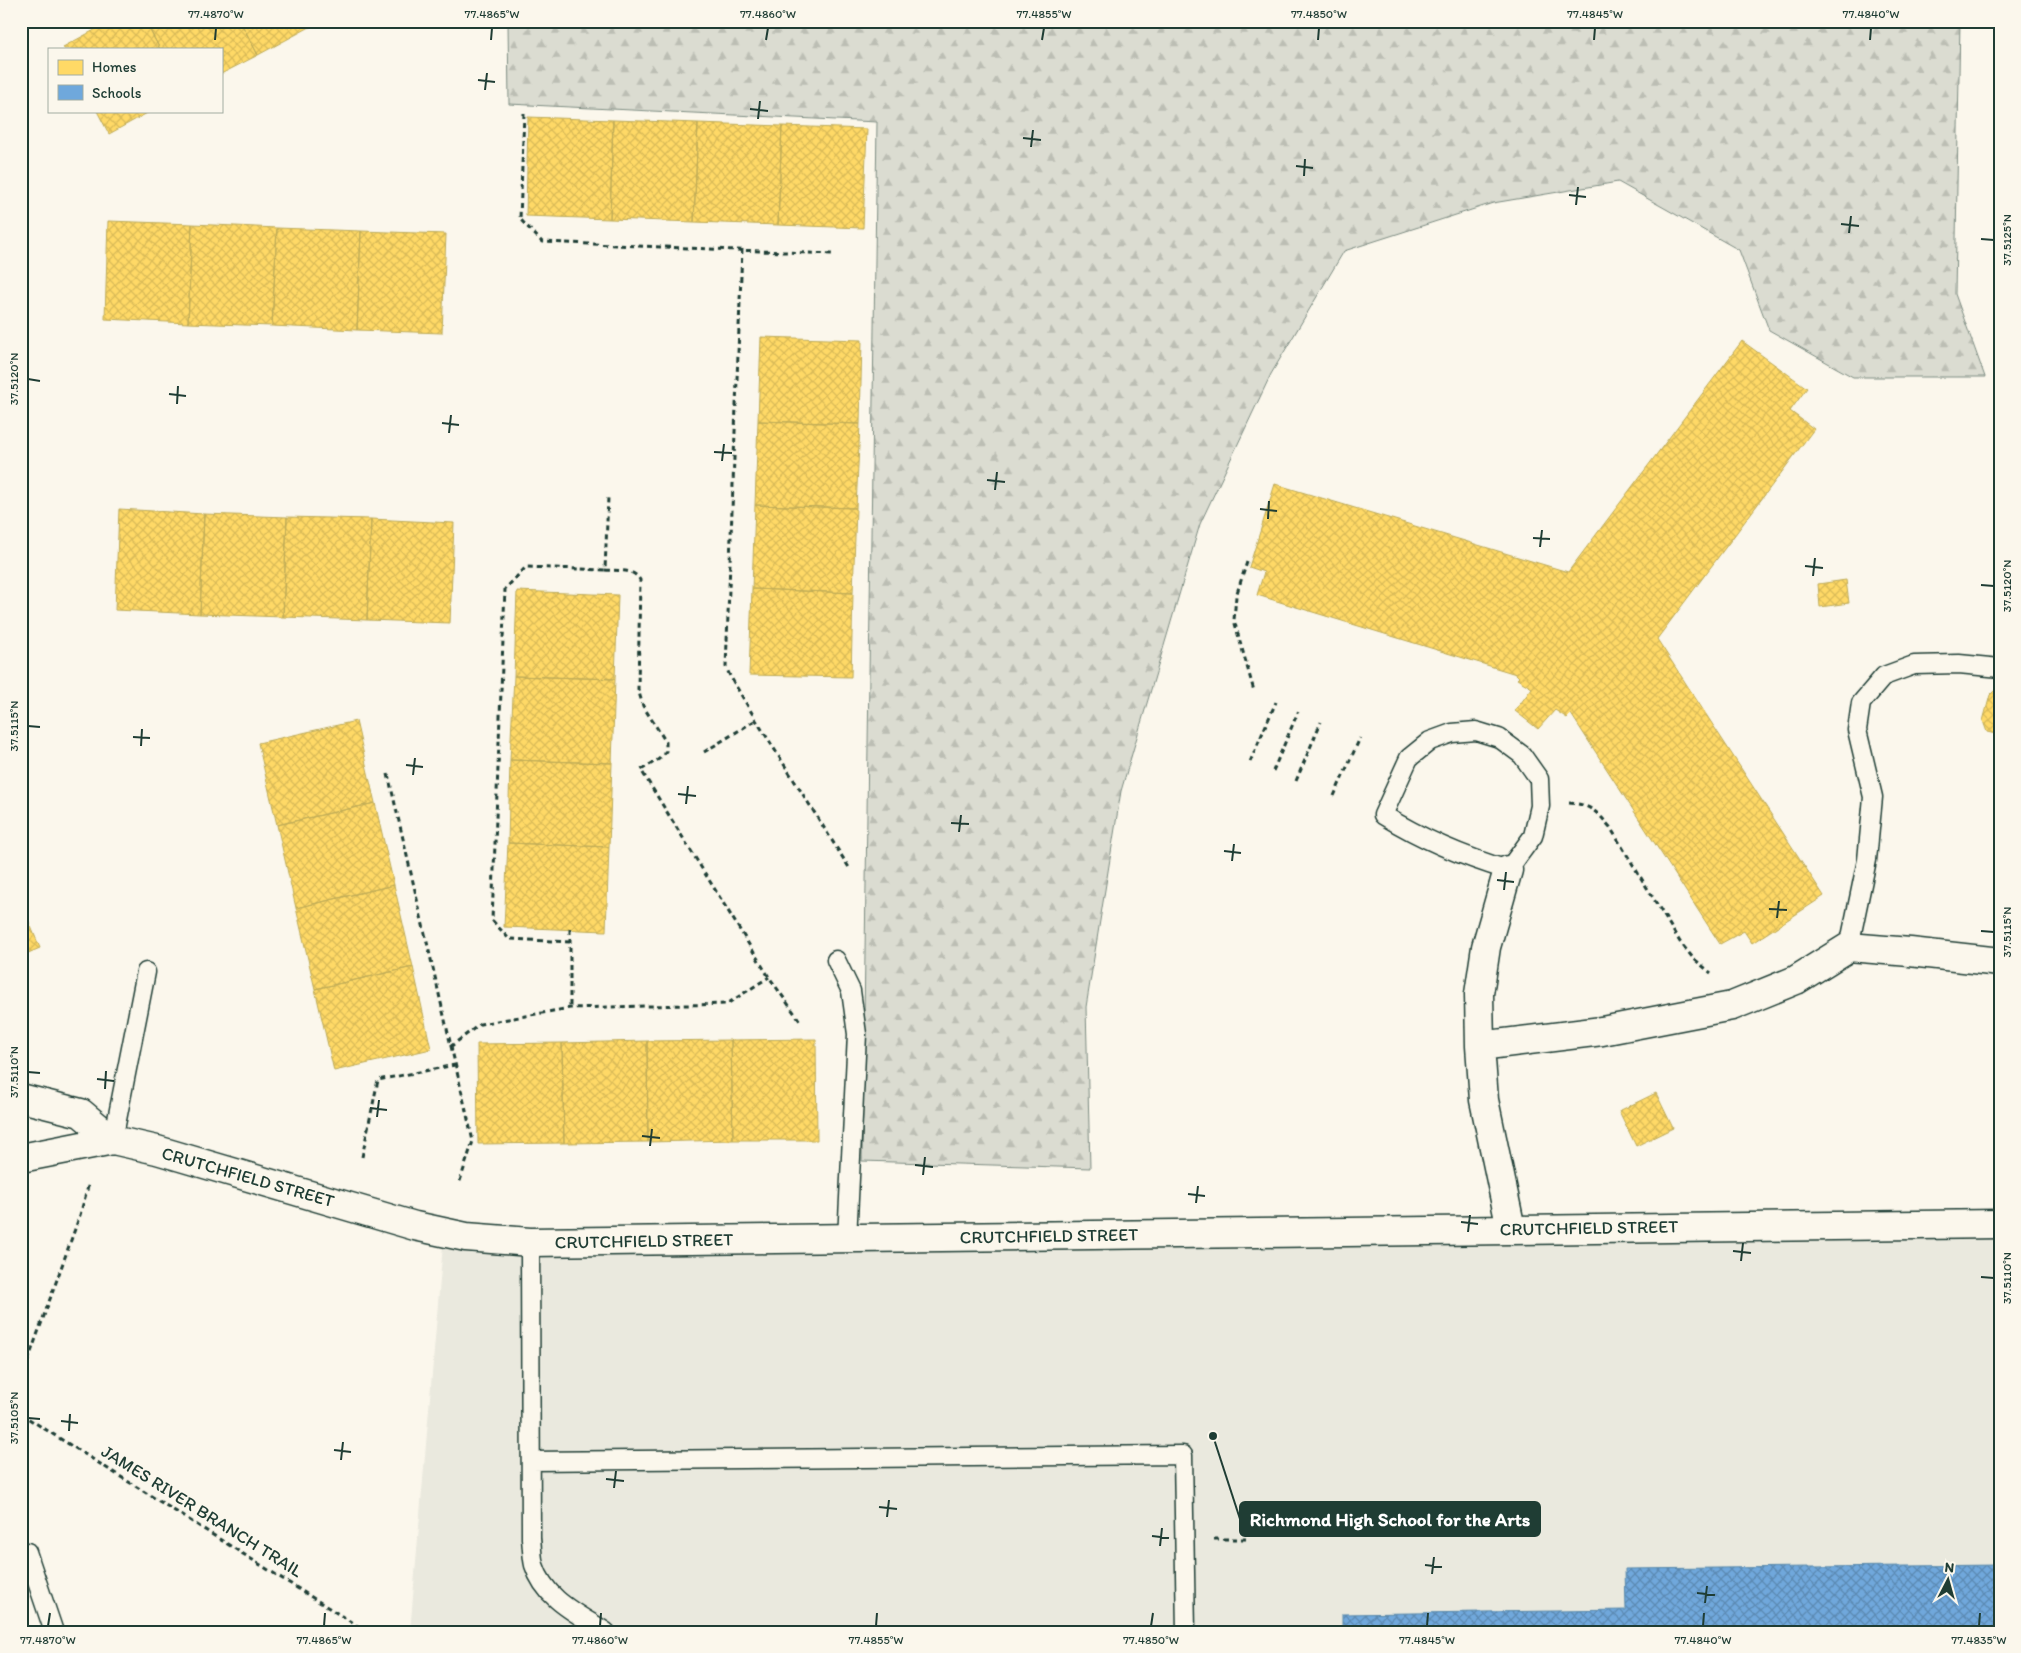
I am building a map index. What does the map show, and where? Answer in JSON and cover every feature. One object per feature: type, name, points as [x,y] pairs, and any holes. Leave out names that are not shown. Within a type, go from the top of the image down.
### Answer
[{"type":"street","points":[[1508,870],[1486,947],[1479,994],[1484,1100],[1511,1229]]},
{"type":"street","points":[[1480,1046],[1602,1031],[1732,1006],[1796,980],[1849,947],[2000,962]]},
{"type":"street","name":"CRUTCHFIELD STREET","points":[[21,1098],[80,1113],[112,1140]]},
{"type":"street","name":"CRUTCHFIELD STREET","points":[[21,1158],[112,1140],[167,1153],[415,1226],[466,1237],[530,1242],[2000,1224]]},
{"type":"lane","points":[[1849,947],[1867,860],[1873,797],[1857,730],[1860,703],[1884,676],[1914,665],[1959,664],[2000,668]]},
{"type":"lane","points":[[1476,731],[1499,738],[1522,755],[1539,779],[1540,806],[1533,836],[1508,870],[1480,862],[1412,833],[1383,815],[1409,758],[1430,741],[1452,733],[1476,731]]},
{"type":"lane","points":[[836,960],[851,991],[857,1034],[847,1239]]},
{"type":"lane","points":[[112,1140],[146,972]]},
{"type":"lane","points":[[530,1242],[531,1538],[534,1564],[542,1584],[555,1599],[606,1632]]},
{"type":"lane","points":[[531,1461],[1183,1455],[1186,1632]]},
{"type":"lane","points":[[21,1552],[27,1552],[54,1632]]},
{"type":"path","points":[[524,113],[520,219],[542,242],[833,254]]},
{"type":"path","points":[[742,250],[726,667],[756,720],[850,869]]},
{"type":"path","points":[[605,570],[608,497]]},
{"type":"path","points":[[1247,562],[1236,596],[1234,620],[1254,691]]},
{"type":"path","points":[[570,942],[509,939],[492,920],[505,590],[526,567],[631,572],[636,574],[640,580],[638,689],[643,706],[666,742],[666,751],[659,759],[641,770],[769,977],[800,1021]]},
{"type":"path","points":[[1250,762],[1276,702]]},
{"type":"path","points":[[1272,771],[1298,712]]},
{"type":"path","points":[[704,752],[756,720]]},
{"type":"path","points":[[1296,781],[1321,722]]},
{"type":"path","points":[[1334,796],[1360,738]]},
{"type":"path","points":[[388,774],[473,1141],[459,1184]]},
{"type":"path","points":[[1569,803],[1582,804],[1598,812],[1610,827],[1680,942],[1693,958],[1712,974]]},
{"type":"path","points":[[570,929],[570,1008]]},
{"type":"path","points":[[450,1047],[480,1024],[570,1008],[727,1004],[769,977]]},
{"type":"path","points":[[362,1158],[378,1080],[455,1066]]},
{"type":"path","points":[[21,1414],[25,1369],[80,1215],[89,1183]]},
{"type":"path","name":"JAMES RIVER BRANCH TRAIL","points":[[21,1414],[368,1632]]},
{"type":"path","points":[[1212,1539],[1248,1539]]},
{"type":"shaded area","points":[[2000,1224],[2000,1632],[410,1632],[444,1233]]},
{"type":"green space","points":[[508,21],[1960,21],[1955,294],[1985,377],[1853,377],[1769,330],[1739,250],[1618,182],[1493,203],[1344,251],[1271,374],[1200,524],[1121,791],[1086,1007],[1090,1168],[862,1161],[877,122],[509,104]]},
{"type":"building: Homes","points":[[111,21],[145,21],[159,48],[64,48]]},
{"type":"building: Homes","points":[[145,21],[240,21],[258,55],[222,73],[222,48],[159,48]]},
{"type":"building: Homes","points":[[240,21],[321,21],[258,55]]},
{"type":"building: Homes","points":[[98,112],[149,112],[109,134]]},
{"type":"building: Homes","points":[[528,117],[613,120],[610,219],[526,216]]},
{"type":"building: Homes","points":[[613,120],[698,123],[694,222],[610,219]]},
{"type":"building: Homes","points":[[698,123],[782,126],[778,225],[694,222]]},
{"type":"building: Homes","points":[[782,126],[867,129],[863,228],[778,225]]},
{"type":"building: Homes","points":[[108,221],[192,224],[188,323],[105,319]]},
{"type":"building: Homes","points":[[192,224],[277,228],[272,326],[188,323]]},
{"type":"building: Homes","points":[[277,228],[361,231],[357,330],[272,326]]},
{"type":"building: Homes","points":[[361,231],[446,234],[442,333],[357,330]]},
{"type":"building: Homes","points":[[761,337],[862,340],[860,424],[758,421]]},
{"type":"building: Homes","points":[[1742,341],[1807,388],[1790,411],[1814,429],[1657,639],[1824,896],[1752,943],[1744,931],[1720,944],[1571,714],[1567,718],[1555,710],[1538,729],[1515,711],[1532,688],[1517,679],[1519,677],[1516,674],[1257,595],[1264,572],[1249,567],[1275,484],[1568,572]]},
{"type":"building: Homes","points":[[758,421],[860,424],[856,508],[755,505]]},
{"type":"building: Homes","points":[[755,505],[856,508],[853,593],[752,589]]},
{"type":"building: Homes","points":[[119,509],[204,514],[200,614],[115,610]]},
{"type":"building: Homes","points":[[204,514],[287,517],[283,617],[200,614]]},
{"type":"building: Homes","points":[[287,517],[371,519],[367,620],[283,617]]},
{"type":"building: Homes","points":[[371,519],[454,523],[450,623],[367,620]]},
{"type":"building: Homes","points":[[1846,580],[1849,603],[1820,607],[1818,584]]},
{"type":"building: Homes","points":[[752,589],[853,593],[851,677],[749,675]]},
{"type":"building: Homes","points":[[517,591],[618,595],[615,679],[514,676]]},
{"type":"building: Homes","points":[[514,676],[615,679],[612,763],[510,760]]},
{"type":"building: Homes","points":[[1996,689],[2000,690],[2000,735],[1987,732],[1983,721],[1990,695]]},
{"type":"building: Homes","points":[[356,721],[375,803],[277,825],[258,743]]},
{"type":"building: Homes","points":[[510,760],[612,763],[609,847],[508,843]]},
{"type":"building: Homes","points":[[375,803],[394,885],[296,908],[277,825]]},
{"type":"building: Homes","points":[[508,843],[609,847],[606,931],[504,927]]},
{"type":"building: Homes","points":[[394,885],[413,967],[315,989],[296,908]]},
{"type":"building: Homes","points":[[21,903],[40,948],[21,956]]},
{"type":"building: Homes","points":[[413,967],[431,1049],[334,1071],[315,989]]},
{"type":"building: Homes","points":[[816,1039],[817,1140],[733,1140],[731,1040]]},
{"type":"building: Homes","points":[[731,1040],[733,1140],[648,1142],[647,1041]]},
{"type":"building: Homes","points":[[647,1041],[648,1142],[564,1143],[562,1043]]},
{"type":"building: Homes","points":[[562,1043],[564,1143],[478,1144],[477,1044]]},
{"type":"building: Homes","points":[[1656,1093],[1673,1128],[1636,1146],[1619,1111]]},
{"type":"building: Schools","points":[[2000,1565],[2000,1632],[1342,1632],[1342,1614],[1626,1610],[1625,1569]]},
{"type":"place","name":"Richmond High School for the Arts","points":[[1213,1436]]}]
